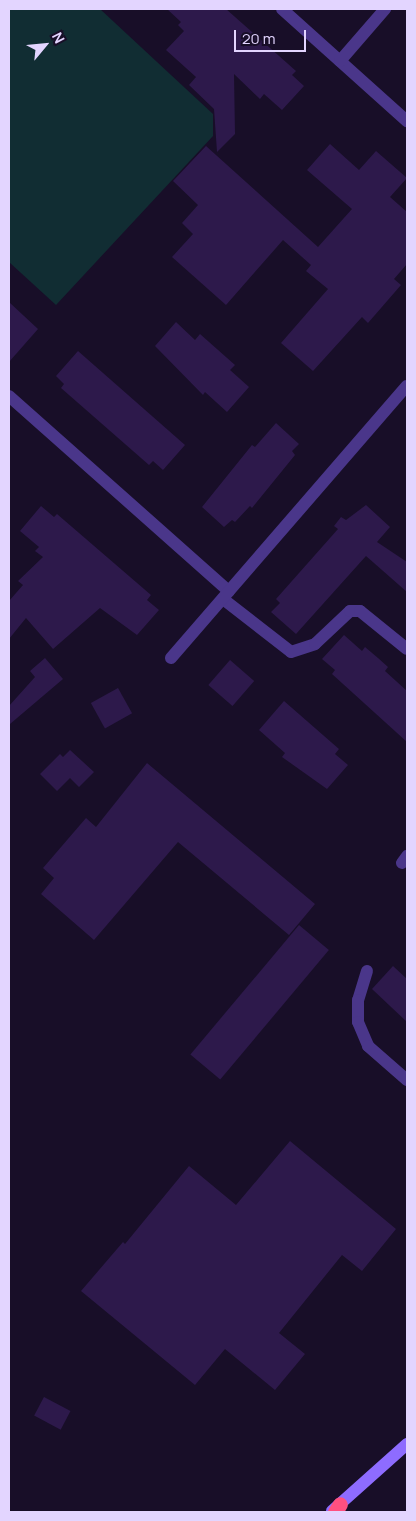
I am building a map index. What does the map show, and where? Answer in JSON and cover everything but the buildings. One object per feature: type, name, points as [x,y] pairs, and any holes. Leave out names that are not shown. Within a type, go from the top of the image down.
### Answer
[{"type":"street","points":[[282,9],[407,121]]},
{"type":"street","points":[[340,61],[385,9]]},
{"type":"street","points":[[171,658],[407,386]]},
{"type":"street","points":[[9,396],[291,652],[315,644],[350,611],[360,611],[407,649]]},
{"type":"street","points":[[367,971],[358,1000],[358,1022],[368,1046],[407,1080]]},
{"type":"street","points":[[335,1509],[407,1444]]},
{"type":"green space","points":[[9,9],[100,9],[213,114],[213,136],[56,305],[9,262]]}]
